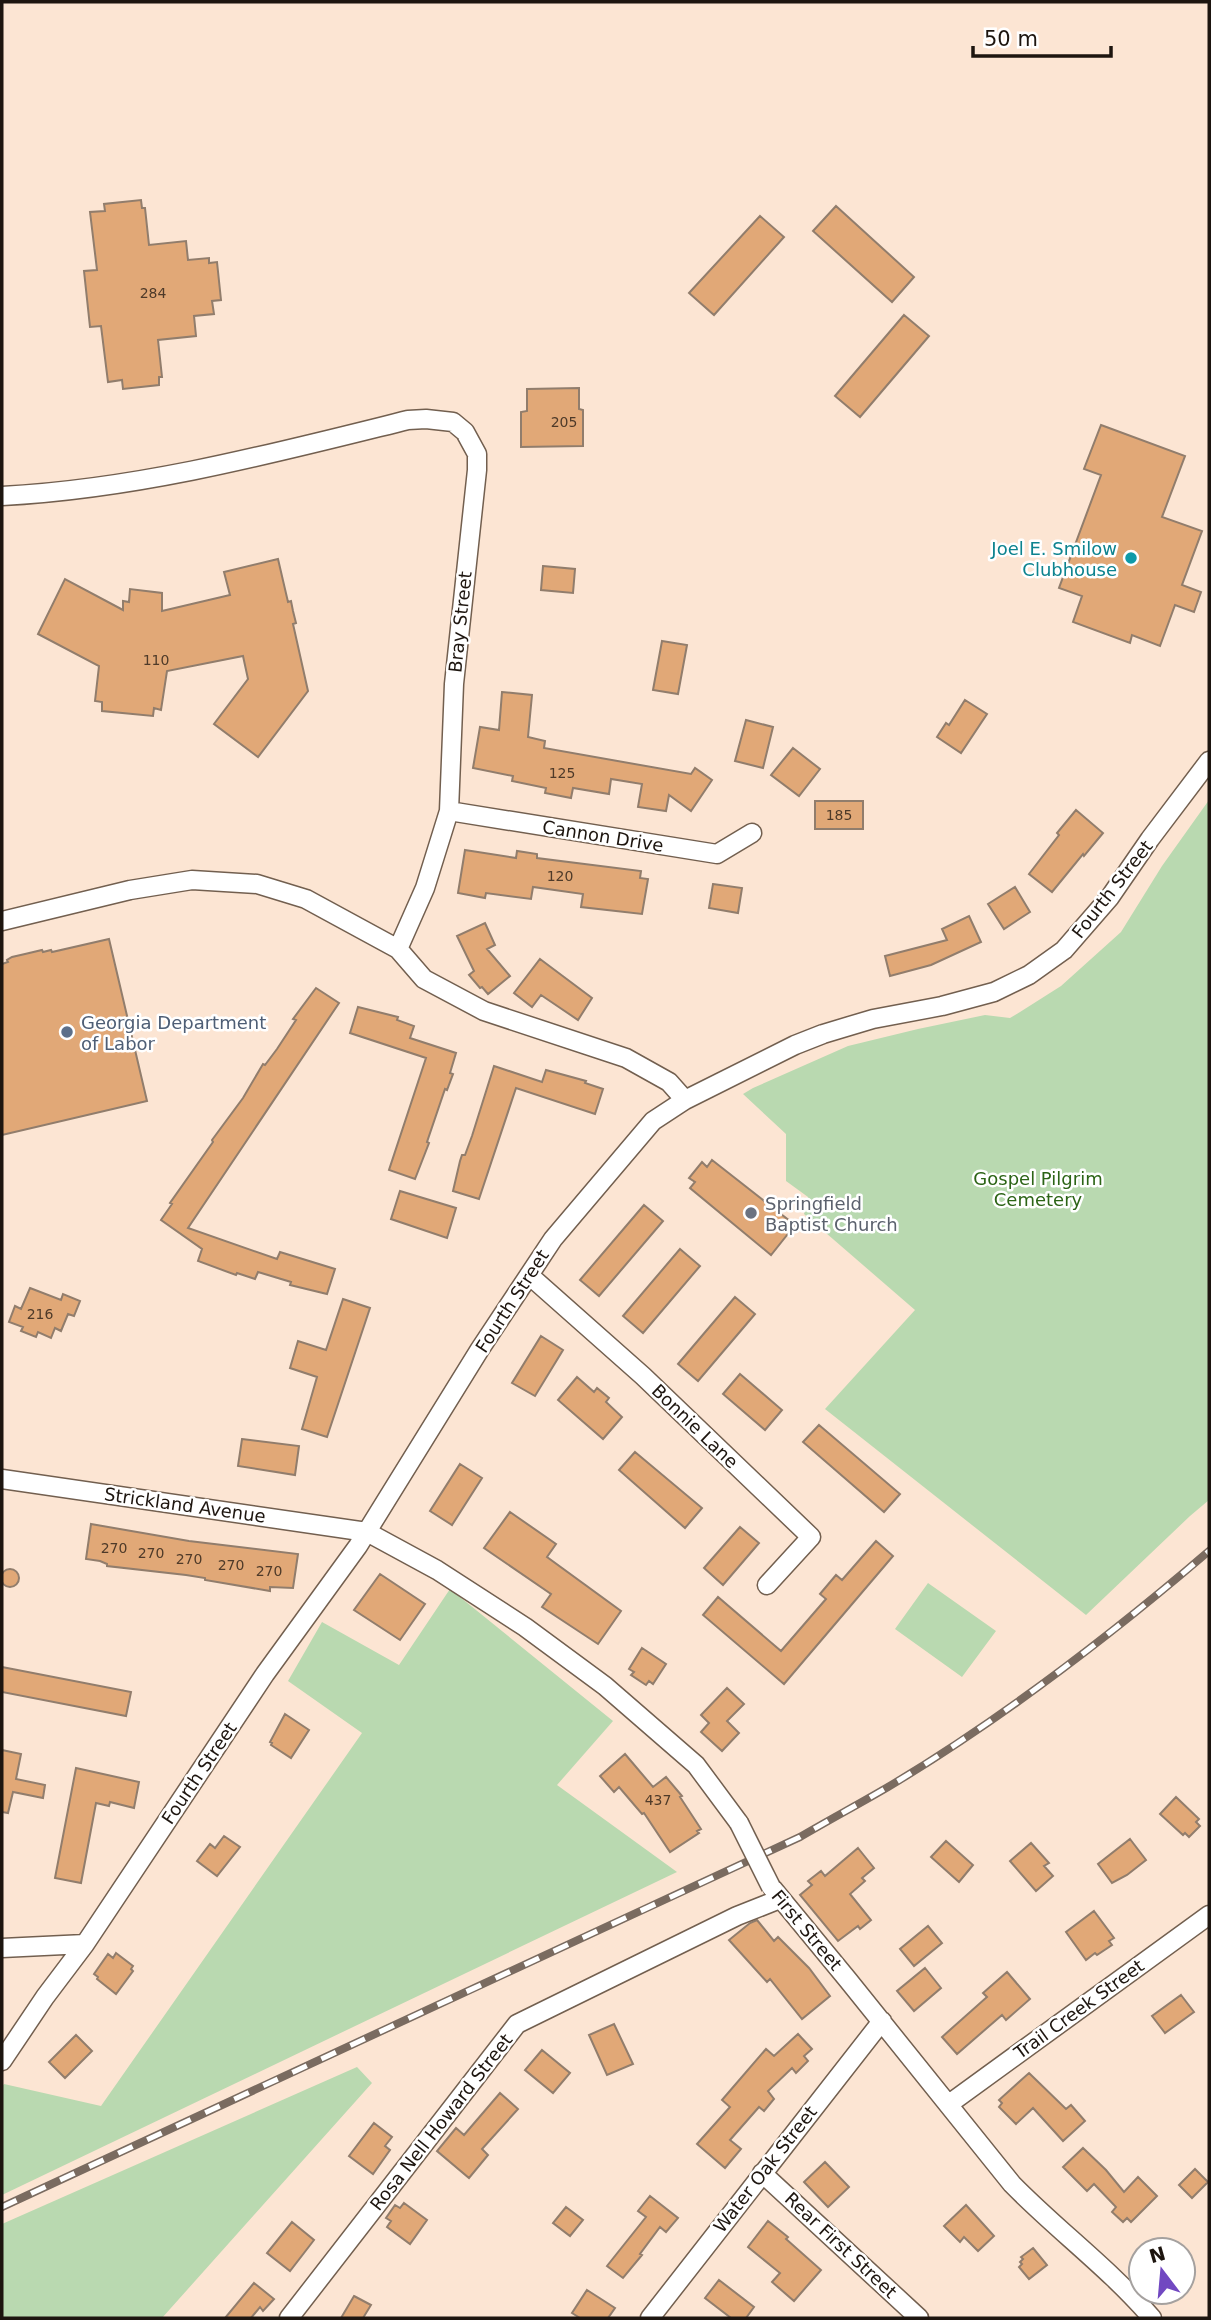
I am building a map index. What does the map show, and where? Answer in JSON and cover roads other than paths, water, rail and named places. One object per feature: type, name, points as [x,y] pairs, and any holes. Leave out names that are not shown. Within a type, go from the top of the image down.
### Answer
[{"type":"street","name":"Bray Street","points":[[2,496],[69,492],[255,457],[408,420],[453,422],[465,432],[477,454],[477,470],[454,684],[449,811],[425,888],[398,949]]},
{"type":"street","name":"Fourth Street","points":[[2,2061],[85,1944],[265,1674],[367,1532],[553,1238],[653,1121],[685,1100],[795,1045],[823,1034],[873,1019],[942,1006],[994,992],[1030,975],[1064,950],[1110,897],[1209,761]]},
{"type":"street","name":"Cannon Drive","points":[[449,811],[717,854],[752,833]]},
{"type":"street","points":[[2,921],[130,890],[192,880],[257,884],[306,899],[398,949],[424,979],[484,1011],[626,1058],[669,1082],[685,1100]]},
{"type":"street","name":"Bonnie Lane","points":[[529,1275],[643,1376],[811,1537],[767,1585]]},
{"type":"street","name":"Strickland Avenue","points":[[2,1479],[367,1532]]},
{"type":"street","name":"First Street","points":[[367,1532],[437,1570],[525,1626],[605,1686],[696,1765],[739,1823],[776,1893],[1012,2184],[1152,2318]]},
{"type":"street","name":"Rosa Nell Howard Street","points":[[289,2318],[517,2024],[737,1916],[776,1893]]},
{"type":"street","name":"Trail Creek Street","points":[[949,2104],[1209,1915]]},
{"type":"street","points":[[2,1948],[85,1944]]},
{"type":"street","name":"Water Oak Street","points":[[650,2318],[881,2021]]},
{"type":"street","name":"Rear First Street","points":[[762,2172],[919,2318]]},
{"type":"railway","points":[[2,2207],[800,1837],[930,1761],[1013,1705],[1133,1614],[1209,1551]]},
{"type":"place","name":"Joel E. Smilow Clubhouse","points":[[1131,558]]},
{"type":"place","name":"Georgia Department of Labor","points":[[67,1032]]},
{"type":"place","name":"Springfield Baptist Church","points":[[751,1213]]},
{"type":"park label","name":"Gospel Pilgrim Cemetery","points":[[1038,1188]]}]
